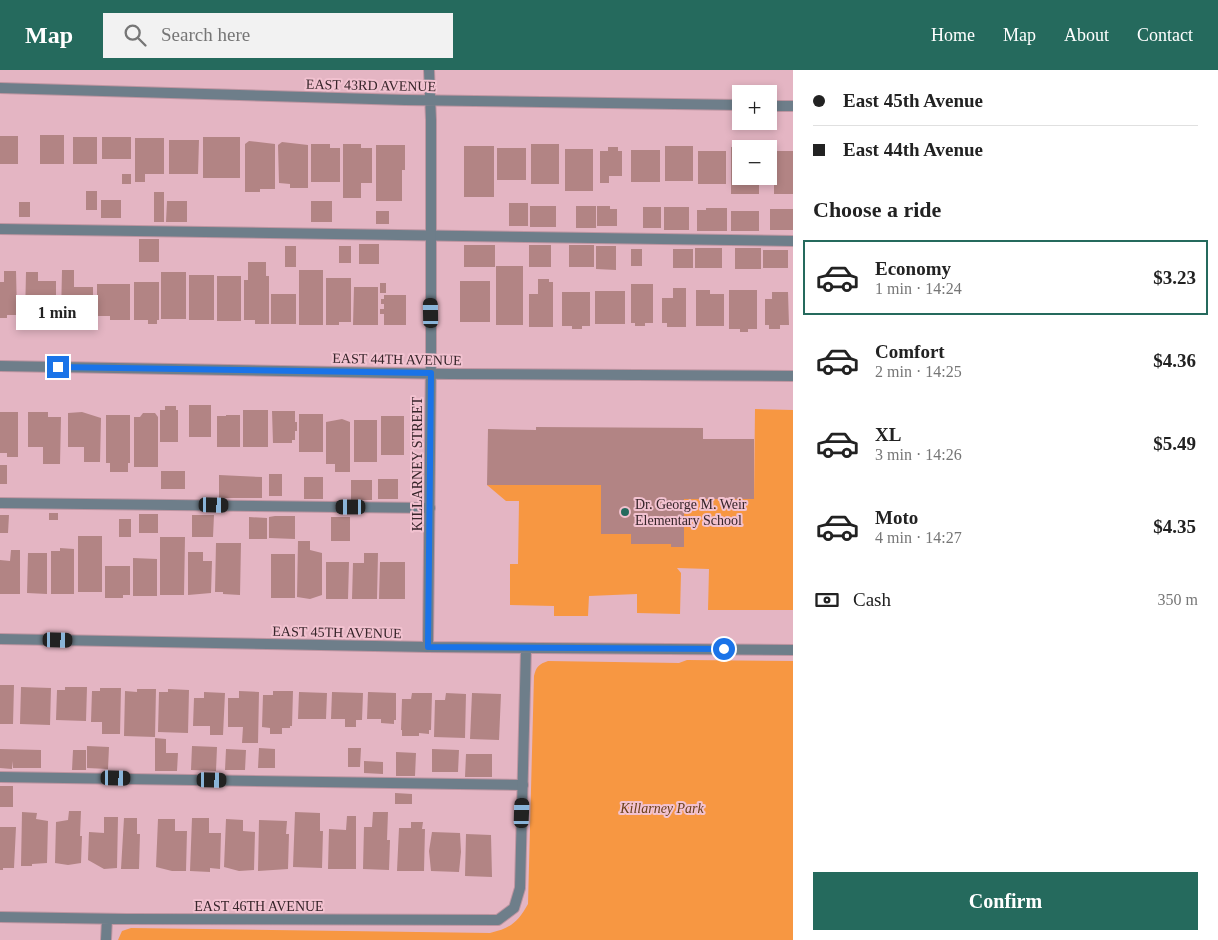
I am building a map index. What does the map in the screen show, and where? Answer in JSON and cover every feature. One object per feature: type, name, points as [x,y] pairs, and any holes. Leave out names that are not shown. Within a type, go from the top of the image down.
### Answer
[{"type":"street","name":"KILLARNEY STREET","points":[[428,647],[431,373],[429,70]]},
{"type":"street","name":"EAST 43RD AVENUE","points":[[0,88],[430,100],[732,105]]},
{"type":"street","points":[[777,106],[793,106]]},
{"type":"street","points":[[0,229],[793,241]]},
{"type":"street","name":"EAST 44TH AVENUE","points":[[0,366],[431,373],[793,376]]},
{"type":"street","points":[[0,503],[430,508]]},
{"type":"street","name":"EAST 45TH AVENUE","points":[[0,639],[428,647],[793,650]]},
{"type":"street","points":[[0,777],[523,785],[526,648]]},
{"type":"street","name":"EAST 46TH AVENUE","points":[[0,917],[498,920],[514,908],[520,888],[523,785]]},
{"type":"street","points":[[106,940],[107,919]]},
{"type":"green space","points":[[755,409],[793,410],[793,610],[708,610],[709,569],[677,568],[681,573],[680,614],[637,613],[637,594],[589,596],[588,616],[554,616],[554,606],[510,605],[510,564],[518,564],[519,501],[506,501],[487,485],[601,485],[601,534],[631,534],[632,544],[671,544],[671,547],[684,547],[684,499],[754,499]]},
{"type":"green space","name":"Killarney Park","points":[[687,660],[793,661],[793,940],[118,940],[122,931],[131,928],[490,933],[503,929],[517,920],[528,904],[534,676],[537,668],[548,661],[679,663]]},
{"type":"building","points":[[40,135],[64,135],[64,164],[40,164]]},
{"type":"building","points":[[0,136],[18,136],[18,164],[0,164]]},
{"type":"building","points":[[73,137],[97,137],[97,164],[73,164]]},
{"type":"building","points":[[102,137],[131,137],[131,159],[102,159]]},
{"type":"building","points":[[203,137],[240,137],[240,178],[203,178]]},
{"type":"building","points":[[135,138],[164,138],[164,174],[145,174],[145,182],[135,182]]},
{"type":"building","points":[[169,140],[199,140],[198,174],[169,174]]},
{"type":"building","points":[[249,141],[275,144],[275,189],[245,192],[245,144]]},
{"type":"building","points":[[282,142],[308,145],[308,188],[290,188],[290,184],[279,183],[278,145]]},
{"type":"building","points":[[311,144],[330,144],[330,148],[340,148],[340,182],[311,182]]},
{"type":"building","points":[[343,144],[361,144],[361,148],[372,148],[372,183],[361,183],[361,198],[343,198]]},
{"type":"building","points":[[531,144],[559,144],[559,184],[531,184]]},
{"type":"building","points":[[376,145],[405,145],[405,170],[402,170],[402,201],[376,201]]},
{"type":"building","points":[[464,146],[494,146],[494,197],[464,197]]},
{"type":"building","points":[[665,146],[693,146],[693,181],[665,181]]},
{"type":"building","points":[[608,147],[618,147],[618,151],[622,151],[622,176],[609,176],[609,183],[600,183],[600,151],[608,151]]},
{"type":"building","points":[[732,147],[732,185],[759,185],[759,194],[731,194]]},
{"type":"building","points":[[497,148],[526,148],[526,180],[497,180]]},
{"type":"building","points":[[565,149],[593,149],[593,191],[565,191]]},
{"type":"building","points":[[631,150],[660,150],[660,182],[631,182]]},
{"type":"building","points":[[698,151],[726,151],[726,184],[698,184]]},
{"type":"building","points":[[777,151],[793,151],[793,194],[774,194],[774,185],[777,185]]},
{"type":"building","points":[[122,174],[131,174],[131,184],[122,184]]},
{"type":"building","points":[[86,191],[97,191],[97,210],[86,210]]},
{"type":"building","points":[[154,192],[164,192],[164,222],[154,222]]},
{"type":"building","points":[[101,200],[121,200],[121,218],[101,218]]},
{"type":"building","points":[[167,201],[187,201],[187,222],[166,222]]},
{"type":"building","points":[[311,201],[332,201],[332,222],[311,222]]},
{"type":"building","points":[[19,202],[30,202],[30,217],[19,217]]},
{"type":"building","points":[[509,203],[528,203],[528,226],[509,226]]},
{"type":"building","points":[[530,206],[556,206],[556,227],[530,227]]},
{"type":"building","points":[[576,206],[596,206],[596,228],[576,228]]},
{"type":"building","points":[[597,206],[610,206],[610,209],[617,209],[617,226],[597,226]]},
{"type":"building","points":[[643,207],[661,207],[661,228],[643,228]]},
{"type":"building","points":[[664,207],[689,207],[689,230],[664,230]]},
{"type":"building","points":[[706,208],[727,208],[727,231],[697,231],[697,210],[706,210]]},
{"type":"building","points":[[770,209],[793,209],[793,230],[770,230]]},
{"type":"building","points":[[376,211],[389,211],[389,224],[376,224]]},
{"type":"building","points":[[731,211],[759,211],[759,231],[731,231]]},
{"type":"building","points":[[139,239],[159,239],[159,262],[139,262]]},
{"type":"building","points":[[359,244],[379,244],[379,264],[359,264]]},
{"type":"building","points":[[464,245],[495,245],[495,267],[464,267]]},
{"type":"building","points":[[529,245],[551,245],[551,267],[529,267]]},
{"type":"building","points":[[569,245],[594,245],[594,267],[569,267]]},
{"type":"building","points":[[285,246],[296,246],[296,267],[285,267]]},
{"type":"building","points":[[339,246],[351,246],[351,263],[339,263]]},
{"type":"building","points":[[596,246],[616,246],[616,270],[596,269]]},
{"type":"building","points":[[695,248],[722,248],[722,268],[695,268]]},
{"type":"building","points":[[735,248],[761,248],[761,269],[735,269]]},
{"type":"building","points":[[631,249],[642,249],[642,266],[631,266]]},
{"type":"building","points":[[673,249],[693,249],[693,268],[673,268]]},
{"type":"building","points":[[763,250],[788,250],[788,268],[763,268]]},
{"type":"building","points":[[248,262],[266,262],[266,276],[269,276],[269,324],[255,324],[255,320],[244,320],[244,280],[248,280]]},
{"type":"building","points":[[496,266],[523,266],[523,325],[496,325]]},
{"type":"building","points":[[62,270],[74,270],[74,287],[93,287],[93,319],[73,319],[73,316],[61,316]]},
{"type":"building","points":[[299,270],[323,270],[323,325],[299,325]]},
{"type":"building","points":[[4,271],[16,271],[17,315],[7,315],[7,318],[0,318],[0,282],[4,282]]},
{"type":"building","points":[[26,272],[38,272],[38,281],[56,281],[56,318],[25,318]]},
{"type":"building","points":[[161,272],[186,272],[186,319],[161,319]]},
{"type":"building","points":[[189,275],[214,275],[214,320],[189,320]]},
{"type":"building","points":[[217,276],[241,276],[241,321],[217,321]]},
{"type":"building","points":[[326,278],[351,278],[351,322],[339,322],[339,325],[326,325]]},
{"type":"building","points":[[538,279],[549,279],[549,282],[553,282],[553,327],[529,327],[529,294],[538,294]]},
{"type":"building","points":[[460,281],[490,281],[490,322],[460,322]]},
{"type":"building","points":[[134,282],[159,282],[159,320],[157,320],[157,324],[148,324],[148,320],[134,320]]},
{"type":"building","points":[[380,283],[386,283],[386,293],[380,293]]},
{"type":"building","points":[[97,284],[130,284],[130,320],[110,320],[110,316],[97,316]]},
{"type":"building","points":[[631,284],[653,284],[653,323],[645,323],[645,326],[635,326],[635,323],[631,323]]},
{"type":"building","points":[[354,287],[378,287],[378,325],[353,325]]},
{"type":"building","points":[[673,288],[686,288],[686,327],[667,327],[667,323],[662,323],[662,298],[673,298]]},
{"type":"building","points":[[696,290],[710,290],[710,294],[724,294],[724,326],[696,326]]},
{"type":"building","points":[[729,290],[757,290],[757,329],[748,329],[748,332],[740,332],[740,329],[729,329]]},
{"type":"building","points":[[595,291],[625,291],[625,324],[595,324]]},
{"type":"building","points":[[562,292],[590,292],[590,326],[582,326],[582,329],[572,329],[572,326],[562,326]]},
{"type":"building","points":[[772,292],[788,292],[789,325],[780,325],[780,329],[769,329],[769,325],[765,325],[765,299],[772,299]]},
{"type":"building","points":[[271,294],[296,294],[296,324],[271,324]]},
{"type":"building","points":[[384,295],[406,295],[406,325],[384,325],[384,314],[380,314],[380,309],[384,309],[381,299],[384,299]]},
{"type":"building","points":[[189,405],[211,405],[211,437],[189,437]]},
{"type":"building","points":[[165,406],[176,406],[176,410],[178,410],[178,442],[160,442],[160,410],[165,410]]},
{"type":"building","points":[[243,410],[268,410],[268,447],[243,447]]},
{"type":"building","points":[[272,411],[295,411],[297,431],[295,431],[295,440],[292,440],[292,443],[273,443]]},
{"type":"building","points":[[0,412],[18,412],[18,457],[7,457],[7,453],[0,453]]},
{"type":"building","points":[[28,412],[48,412],[48,417],[61,417],[60,464],[43,464],[43,447],[28,447]]},
{"type":"building","points":[[82,412],[101,418],[100,462],[84,462],[84,447],[68,447],[68,413]]},
{"type":"building","points":[[143,413],[155,413],[158,417],[158,467],[134,467],[134,417],[140,417]]},
{"type":"building","points":[[299,414],[323,414],[323,452],[299,452]]},
{"type":"building","points":[[106,415],[130,415],[130,463],[128,463],[128,472],[110,472],[110,463],[106,463]]},
{"type":"building","points":[[240,415],[240,447],[217,447],[217,416]]},
{"type":"building","points":[[381,416],[404,416],[404,455],[381,455]]},
{"type":"building","points":[[342,419],[350,422],[350,472],[335,472],[335,464],[326,464],[326,422]]},
{"type":"building","points":[[354,420],[377,420],[377,462],[354,462]]},
{"type":"building","points":[[536,427],[703,428],[703,439],[754,439],[754,499],[684,499],[684,547],[671,547],[671,544],[631,544],[631,534],[601,534],[601,485],[487,485],[488,429],[536,430]]},
{"type":"building","points":[[0,465],[7,465],[7,484],[0,484]]},
{"type":"building","points":[[161,471],[185,471],[185,489],[161,489]]},
{"type":"building","points":[[269,474],[282,474],[282,496],[269,496]]},
{"type":"building","points":[[219,475],[262,477],[262,498],[219,498]]},
{"type":"building","points":[[304,477],[323,477],[323,499],[304,499]]},
{"type":"building","points":[[378,479],[398,479],[398,499],[378,499]]},
{"type":"building","points":[[351,480],[372,480],[372,500],[351,500]]},
{"type":"building","points":[[49,513],[58,513],[58,520],[49,520]]},
{"type":"building","points":[[139,514],[158,514],[158,533],[139,533]]},
{"type":"building","points":[[0,515],[9,515],[8,533],[0,533]]},
{"type":"building","points":[[192,515],[214,515],[213,537],[192,537]]},
{"type":"building","points":[[295,516],[295,539],[269,538],[269,517]]},
{"type":"building","points":[[249,517],[267,518],[267,539],[249,539]]},
{"type":"building","points":[[331,517],[350,517],[350,541],[331,541]]},
{"type":"building","points":[[119,519],[131,519],[131,537],[119,537]]},
{"type":"building","points":[[78,536],[102,536],[102,592],[78,592]]},
{"type":"building","points":[[160,537],[185,537],[184,595],[160,595]]},
{"type":"building","points":[[298,541],[310,541],[310,550],[322,553],[322,595],[310,599],[297,597]]},
{"type":"building","points":[[216,543],[241,543],[240,595],[215,592]]},
{"type":"building","points":[[60,548],[74,549],[74,594],[51,594],[51,551],[60,551]]},
{"type":"building","points":[[11,550],[20,550],[20,594],[0,594],[0,560],[10,561]]},
{"type":"building","points":[[188,552],[203,552],[203,561],[212,561],[211,593],[188,595]]},
{"type":"building","points":[[28,553],[47,553],[47,594],[27,593]]},
{"type":"building","points":[[364,553],[378,553],[377,599],[352,599],[353,563],[364,563]]},
{"type":"building","points":[[271,554],[295,554],[295,598],[271,598]]},
{"type":"building","points":[[133,558],[157,559],[157,596],[133,596]]},
{"type":"building","points":[[326,562],[349,562],[348,599],[326,599]]},
{"type":"building","points":[[380,562],[405,562],[405,599],[379,599]]},
{"type":"building","points":[[105,566],[130,566],[130,595],[123,595],[123,598],[105,598]]},
{"type":"building","points":[[0,685],[14,685],[13,724],[0,724]]},
{"type":"building","points":[[21,687],[51,688],[50,725],[20,724]]},
{"type":"building","points":[[65,687],[87,687],[86,721],[56,720],[57,690],[65,690]]},
{"type":"building","points":[[100,688],[121,688],[120,734],[102,734],[102,722],[91,722],[92,691],[100,691]]},
{"type":"building","points":[[137,689],[156,689],[155,737],[124,736],[125,691],[137,692]]},
{"type":"building","points":[[168,689],[189,690],[188,733],[158,732],[159,692],[168,692]]},
{"type":"building","points":[[239,691],[259,692],[258,743],[242,743],[243,727],[228,727],[228,698],[239,698]]},
{"type":"building","points":[[273,691],[293,691],[292,726],[290,728],[282,728],[282,734],[270,734],[270,728],[262,727],[263,695],[273,695]]},
{"type":"building","points":[[204,692],[225,693],[223,735],[210,735],[210,726],[193,726],[194,698],[204,698]]},
{"type":"building","points":[[299,692],[327,693],[326,719],[298,719]]},
{"type":"building","points":[[332,692],[363,693],[362,720],[356,720],[356,727],[345,727],[345,719],[331,719]]},
{"type":"building","points":[[368,692],[396,693],[396,720],[394,720],[394,724],[381,723],[381,719],[367,719]]},
{"type":"building","points":[[412,693],[432,693],[431,730],[429,730],[429,734],[419,733],[419,736],[402,736],[402,699],[411,699]]},
{"type":"building","points":[[446,693],[466,694],[465,738],[434,737],[435,700],[445,700]]},
{"type":"building","points":[[472,693],[501,694],[499,740],[470,739]]},
{"type":"building","points":[[155,738],[166,739],[166,753],[178,753],[177,771],[155,771]]},
{"type":"building","points":[[87,746],[109,747],[108,769],[87,768]]},
{"type":"building","points":[[192,746],[217,747],[216,771],[191,770]]},
{"type":"building","points":[[259,748],[275,749],[275,768],[258,768]]},
{"type":"building","points":[[348,748],[361,748],[360,767],[348,767]]},
{"type":"building","points":[[0,749],[41,750],[41,768],[13,768],[12,761],[12,769],[0,768]]},
{"type":"building","points":[[226,749],[246,750],[245,770],[225,770]]},
{"type":"building","points":[[432,749],[459,750],[458,772],[432,772]]},
{"type":"building","points":[[73,750],[86,750],[86,770],[72,770]]},
{"type":"building","points":[[396,752],[416,753],[415,776],[396,776]]},
{"type":"building","points":[[466,754],[492,754],[492,777],[465,777]]},
{"type":"building","points":[[364,761],[383,762],[383,774],[364,773]]},
{"type":"building","points":[[0,786],[13,786],[13,807],[0,807]]},
{"type":"building","points":[[395,793],[412,794],[412,804],[395,804]]},
{"type":"building","points":[[69,811],[81,811],[80,836],[82,836],[81,863],[68,865],[55,863],[56,822],[68,820]]},
{"type":"building","points":[[22,812],[37,813],[36,819],[48,821],[47,863],[21,866]]},
{"type":"building","points":[[295,812],[320,813],[320,831],[323,831],[322,868],[293,867]]},
{"type":"building","points":[[373,812],[388,812],[387,840],[390,840],[389,870],[363,869],[364,827],[372,827]]},
{"type":"building","points":[[347,816],[356,816],[356,869],[328,869],[329,829],[346,830]]},
{"type":"building","points":[[104,817],[118,817],[117,868],[104,869],[88,860],[89,832],[104,833]]},
{"type":"building","points":[[124,818],[137,818],[137,834],[140,834],[139,869],[121,869]]},
{"type":"building","points":[[192,818],[209,818],[209,833],[221,833],[220,869],[210,868],[210,872],[190,871]]},
{"type":"building","points":[[158,819],[175,819],[175,831],[187,831],[186,871],[172,871],[156,867]]},
{"type":"building","points":[[226,819],[243,820],[243,831],[255,832],[254,870],[239,871],[224,867]]},
{"type":"building","points":[[259,820],[287,821],[286,834],[289,834],[288,869],[258,871]]},
{"type":"building","points":[[411,822],[423,822],[422,829],[425,829],[424,871],[397,871],[399,828],[411,828]]},
{"type":"building","points":[[0,827],[16,827],[14,868],[3,868],[3,870],[0,870]]},
{"type":"building","points":[[432,832],[460,833],[459,872],[431,871],[429,851]]},
{"type":"building","points":[[466,834],[491,835],[492,877],[465,876]]},
{"type":"place","name":"Dr. George M. Weir Elementary School","points":[[625,512]]},
{"type":"route","points":[[58,367],[431,373],[428,647],[724,649]]}]
